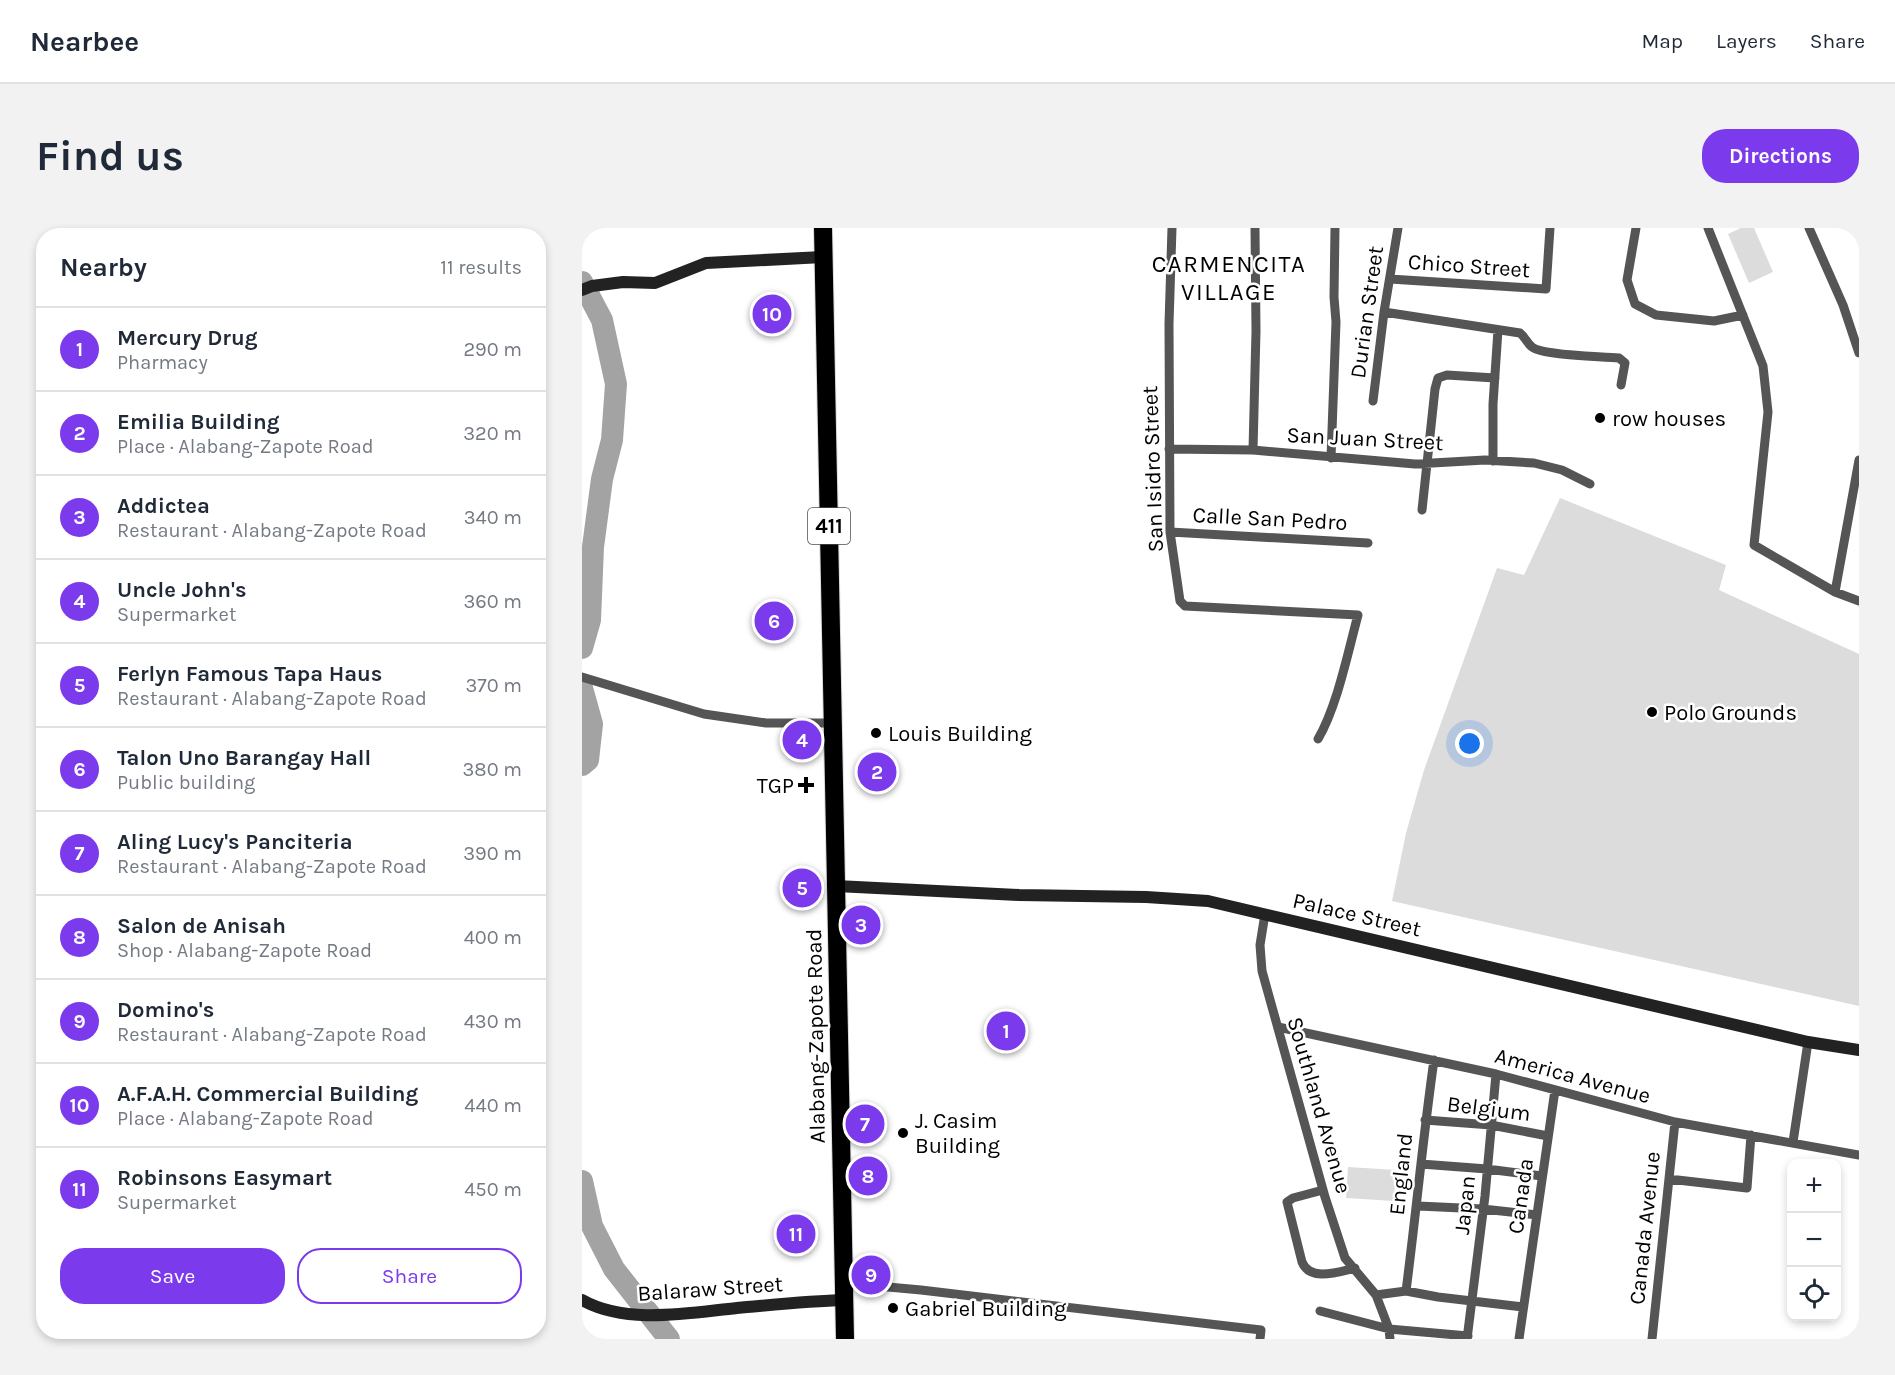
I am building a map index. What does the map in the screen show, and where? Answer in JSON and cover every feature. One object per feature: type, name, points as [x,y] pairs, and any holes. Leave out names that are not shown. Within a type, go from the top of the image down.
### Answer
[{"type":"highway","name":"Alabang-Zapote Road","points":[[823,228],[845,1339]]},
{"type":"street","name":"San Isidro Street","points":[[1172,228],[1169,324],[1170,532],[1180,601],[1185,606],[1358,615],[1340,680],[1318,739]]},
{"type":"street","points":[[1253,450],[1256,331],[1255,228]]},
{"type":"street","points":[[1331,458],[1336,322],[1335,228]]},
{"type":"street","name":"Durian Street","points":[[1373,401],[1384,312],[1398,228]]},
{"type":"street","name":"Chico Street","points":[[1390,279],[1546,289],[1550,228]]},
{"type":"street","points":[[1636,228],[1628,280],[1635,304],[1656,315],[1714,321],[1743,315]]},
{"type":"street","points":[[1708,228],[1763,366],[1768,412],[1754,545],[1835,592],[1859,601]]},
{"type":"street","points":[[1809,228],[1843,305],[1859,353]]},
{"type":"street","points":[[587,288],[623,282],[655,282],[706,263],[823,257]]},
{"type":"street","points":[[1384,312],[1520,333],[1532,346],[1544,352],[1619,358],[1625,363],[1622,386]]},
{"type":"street","points":[[1493,461],[1493,404],[1498,330]]},
{"type":"street","points":[[1422,510],[1438,378],[1446,375],[1495,378]]},
{"type":"street","name":"San Juan Street","points":[[1169,449],[1253,450],[1415,464],[1493,461],[1534,463],[1552,466],[1590,484]]},
{"type":"street","points":[[1835,592],[1859,460]]},
{"type":"street","name":"Calle San Pedro","points":[[1170,532],[1368,543]]},
{"type":"street","points":[[582,677],[704,714],[766,723],[833,723]]},
{"type":"street","name":"Palace Street","points":[[836,886],[1208,901],[1808,1042],[1859,1050]]},
{"type":"street","name":"Southland Avenue","points":[[1265,914],[1260,945],[1262,971],[1323,1190],[1345,1258],[1376,1295],[1390,1334]]},
{"type":"street","name":"America Avenue","points":[[1278,1027],[1496,1074],[1675,1122],[1859,1155]]},
{"type":"street","points":[[1793,1142],[1808,1042]]},
{"type":"street","name":"England","points":[[1406,1291],[1434,1060]]},
{"type":"street","name":"Japan","points":[[1467,1338],[1483,1209],[1496,1074]]},
{"type":"street","name":"Canada","points":[[1519,1339],[1555,1090]]},
{"type":"street","name":"Belgium","points":[[1425,1120],[1491,1125],[1548,1136]]},
{"type":"street","name":"Canada Avenue","points":[[1652,1339],[1675,1122]]},
{"type":"street","points":[[1669,1179],[1747,1188],[1751,1135]]},
{"type":"street","points":[[1421,1164],[1542,1176]]},
{"type":"street","points":[[1323,1190],[1293,1198],[1287,1203],[1302,1263],[1305,1269],[1312,1273],[1355,1268]]},
{"type":"street","points":[[1418,1206],[1483,1209],[1537,1215]]},
{"type":"street","points":[[844,1292],[921,1290],[1261,1330],[1260,1339]]},
{"type":"street","points":[[1376,1295],[1406,1291],[1523,1307]]},
{"type":"street","name":"Balaraw Street","points":[[582,1300],[592,1306],[637,1316],[688,1314],[844,1292]]},
{"type":"street","points":[[1320,1311],[1390,1334],[1467,1338]]},
{"type":"shaded area","points":[[1741,228],[1754,228],[1773,272],[1749,283],[1728,234]]},
{"type":"shaded area","name":"Polo Grounds","points":[[1560,498],[1726,565],[1719,590],[1859,654],[1859,1006],[1392,901],[1406,833],[1424,770],[1497,568],[1524,575]]},
{"type":"shaded area","points":[[1348,1167],[1396,1170],[1394,1201],[1346,1198]]},
{"type":"waterway","points":[[582,282],[602,320],[616,384],[612,440],[602,479],[593,547],[590,620],[582,648]]},
{"type":"waterway","points":[[582,688],[592,724],[588,760],[582,765]]},
{"type":"waterway","points":[[582,1181],[592,1226],[614,1269],[669,1339]]},
{"type":"place","name":"A.F.A.H. Commercial Building","points":[[772,314]]},
{"type":"place","name":"row houses","points":[[1600,418]]},
{"type":"place","name":"Talon Uno Barangay Hall","points":[[774,621]]},
{"type":"place","name":"Polo Grounds","points":[[1652,712]]},
{"type":"place","name":"Louis Building","points":[[876,733]]},
{"type":"place","name":"Uncle John's","points":[[802,740]]},
{"type":"place","name":"Emilia Building","points":[[877,772]]},
{"type":"place","name":"TGP","points":[[806,785]]},
{"type":"place","name":"Ferlyn Famous Tapa Haus","points":[[802,888]]},
{"type":"place","name":"Addictea","points":[[861,925]]},
{"type":"place","name":"Mercury Drug","points":[[1006,1031]]},
{"type":"place","name":"Aling Lucy's Panciteria","points":[[865,1124]]},
{"type":"place","name":"J. Casim Building","points":[[903,1133]]},
{"type":"place","name":"Salon de Anisah","points":[[868,1176]]},
{"type":"place","name":"Robinsons Easymart","points":[[796,1234]]},
{"type":"place","name":"Domino's","points":[[871,1275]]},
{"type":"place","name":"Gabriel Building","points":[[893,1308]]},
{"type":"district","name":"CARMENCITA VILLAGE","points":[[1229,278]]}]
